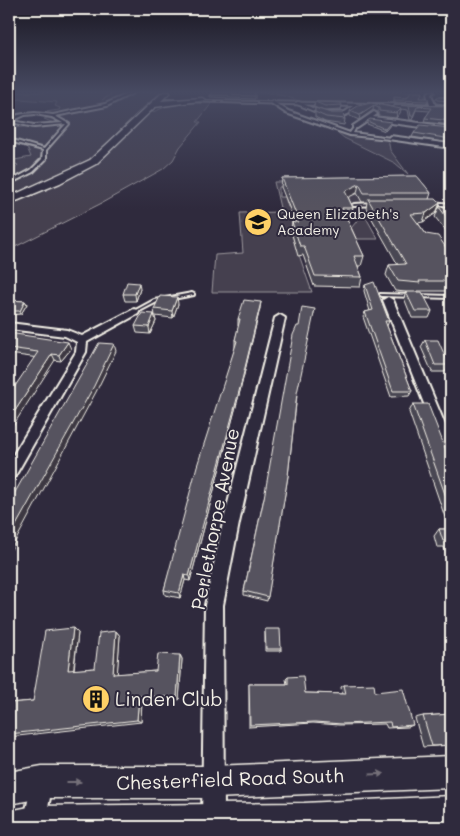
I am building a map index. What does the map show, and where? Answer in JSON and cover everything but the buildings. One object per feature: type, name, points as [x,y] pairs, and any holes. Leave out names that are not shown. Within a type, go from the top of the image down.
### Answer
[{"type":"main road","points":[[9,201],[70,175],[93,162],[126,131]]},
{"type":"main road","name":"Chesterfield Road South","points":[[9,788],[42,782],[213,782],[451,772]]},
{"type":"main road","points":[[26,826],[213,821],[304,824],[451,813]]},
{"type":"street","points":[[390,138],[451,146]]},
{"type":"street","points":[[385,296],[451,454]]},
{"type":"street","points":[[82,340],[134,312]]},
{"type":"street","name":"Perlethorpe Avenue","points":[[213,821],[214,605],[231,523],[280,318]]},
{"type":"street","points":[[9,326],[67,332],[82,340]]},
{"type":"street","points":[[9,474],[81,352],[82,340]]},
{"type":"street","points":[[26,826],[42,782]]},
{"type":"lane","points":[[9,183],[32,172],[44,159],[45,150],[60,131]]},
{"type":"lane","points":[[342,131],[351,134],[390,138]]},
{"type":"lane","points":[[10,140],[45,150]]},
{"type":"lane","points":[[430,203],[451,204]]},
{"type":"lane","points":[[354,205],[380,204]]},
{"type":"lane","points":[[134,312],[156,301],[192,294]]},
{"type":"lane","points":[[385,296],[451,297]]},
{"type":"shaded area","points":[[9,131],[119,131],[93,157],[52,180],[9,197],[9,176],[18,165],[9,161],[31,157],[26,145],[21,142],[9,146]]},
{"type":"shaded area","points":[[131,131],[193,131],[180,147],[173,160],[163,169],[100,204],[9,250],[9,204],[85,169],[106,156]]},
{"type":"shaded area","points":[[339,131],[349,134],[388,138],[390,150],[408,174],[395,163],[344,138],[338,133]]},
{"type":"shaded area","points":[[399,181],[371,203],[351,204],[327,186],[279,187],[279,197],[285,197],[288,207],[327,217],[291,232],[312,292],[212,292],[215,255],[243,253],[240,213],[281,212],[274,182]]},
{"type":"shaded area","points":[[363,214],[378,239],[356,239],[351,228]]},
{"type":"place","name":"Queen Elizabeth's Academy","points":[[258,222]]},
{"type":"place","name":"Linden Club","points":[[96,699]]}]
